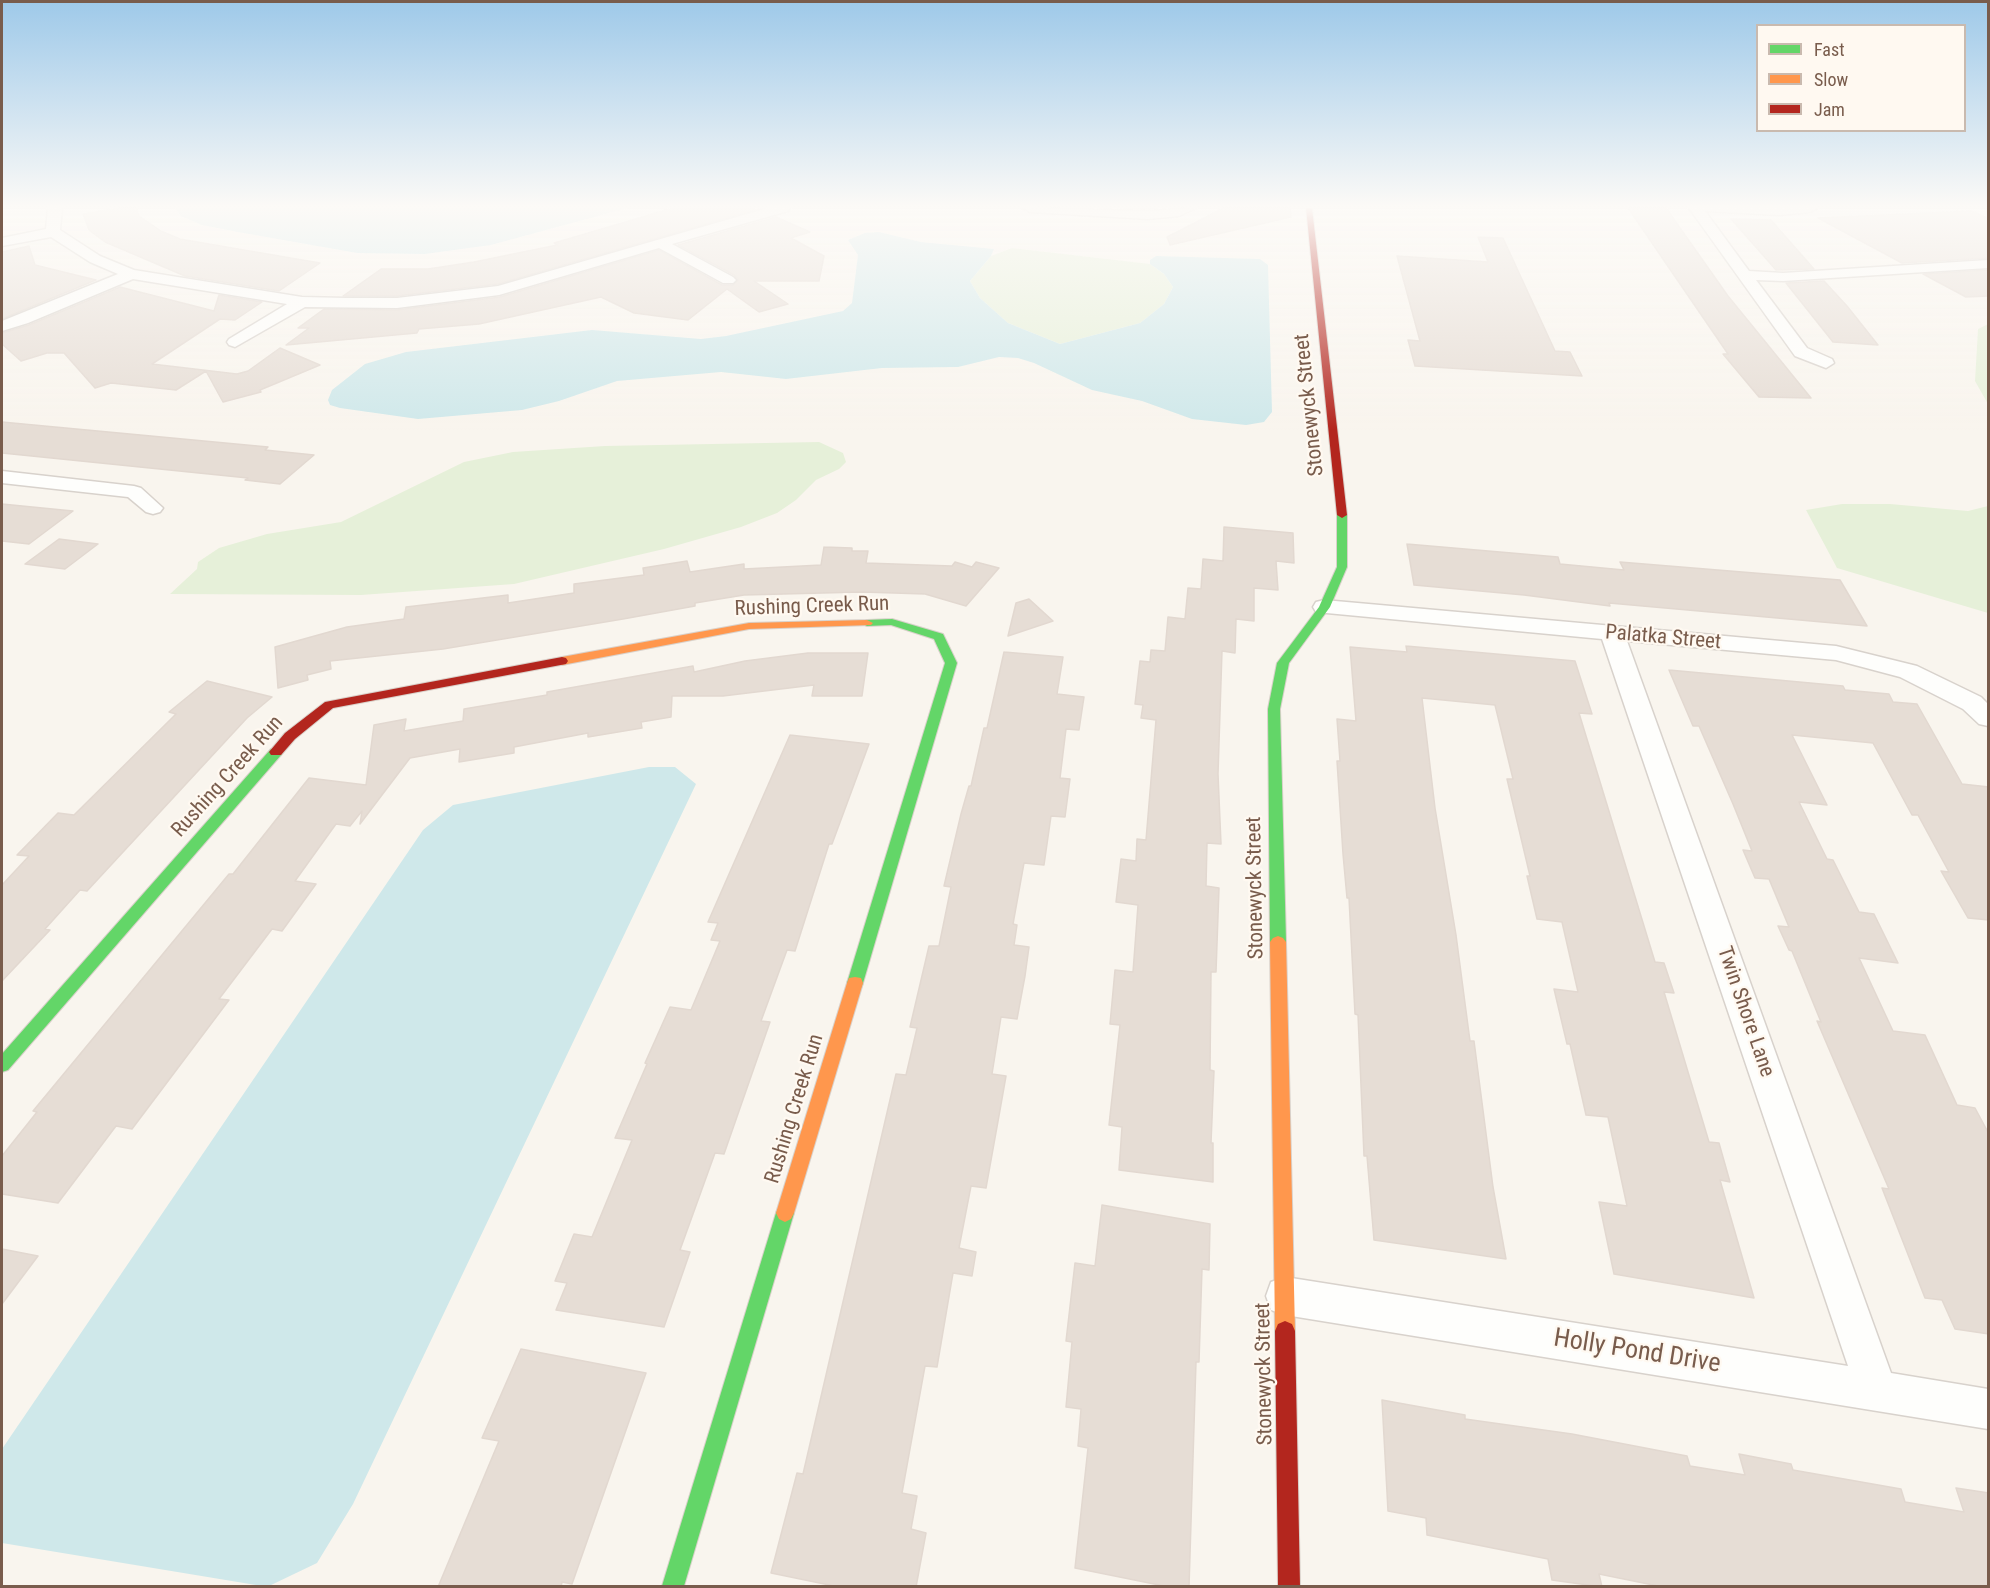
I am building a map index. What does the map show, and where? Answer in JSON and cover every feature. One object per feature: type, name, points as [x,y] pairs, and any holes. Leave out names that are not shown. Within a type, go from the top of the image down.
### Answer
[{"type":"street","points":[[2,326],[22,320],[110,282]]},
{"type":"street","points":[[185,282],[302,302],[397,303],[499,290],[527,282]]},
{"type":"street","name":"Stonewyck Street","points":[[1289,1587],[1274,709],[1283,663],[1324,607],[1342,567],[1344,530],[1317,282]]},
{"type":"street","points":[[1752,282],[1801,352],[1826,363]]},
{"type":"street","points":[[235,342],[302,302]]},
{"type":"street","points":[[2,477],[134,492],[153,508]]},
{"type":"street","name":"Palatka Street","points":[[1324,607],[1836,653],[1908,671],[1972,703],[1989,718]]},
{"type":"street","name":"Rushing Creek Run","points":[[2,1065],[290,736],[329,705],[749,626],[892,622],[939,637],[951,663],[673,1587]]},
{"type":"street","name":"Twin Shore Lane","points":[[1612,633],[1877,1391]]},
{"type":"street","name":"Holly Pond Drive","points":[[1285,1296],[1989,1409]]},
{"type":"green space","points":[[971,282],[1170,282],[1173,287],[1164,304],[1140,323],[1060,344],[1008,323],[980,298]]},
{"type":"green space","points":[[1988,324],[1988,404],[1975,381],[1978,329]]},
{"type":"green space","points":[[819,442],[843,453],[846,462],[839,469],[816,480],[796,500],[777,513],[741,527],[664,549],[514,584],[361,595],[170,594],[197,569],[198,562],[219,548],[267,534],[341,522],[464,462],[513,452],[605,446]]},
{"type":"green space","points":[[1842,504],[1890,504],[1968,511],[1988,506],[1988,613],[1837,568],[1806,510]]},
{"type":"water","points":[[855,282],[971,282],[980,298],[1008,323],[1060,344],[1140,323],[1164,304],[1173,287],[1170,282],[1268,282],[1272,412],[1264,422],[1246,425],[1192,419],[1142,401],[1092,390],[1034,363],[1018,358],[999,357],[958,367],[882,368],[786,379],[721,372],[617,381],[559,401],[522,410],[418,419],[340,408],[330,405],[328,400],[332,390],[365,364],[406,352],[592,330],[701,339],[726,336],[843,311],[852,303]]},
{"type":"water","points":[[649,767],[675,767],[696,784],[353,1504],[317,1563],[269,1586],[262,1586],[2,1543],[2,1449],[423,830],[453,805]]},
{"type":"building","points":[[2,282],[91,282],[2,319]]},
{"type":"building","points":[[223,282],[292,282],[279,291]]},
{"type":"building","points":[[363,282],[505,282],[397,296],[343,296]]},
{"type":"building","points":[[550,282],[717,282],[722,285],[733,285],[736,282],[756,282],[788,304],[759,312],[727,289],[688,320],[634,313],[601,297],[479,324],[419,329],[417,333],[286,345],[309,328],[298,328],[324,309],[397,310],[500,297]]},
{"type":"building","points":[[1404,282],[1523,282],[1555,351],[1570,352],[1582,376],[1415,366],[1408,340],[1420,341]]},
{"type":"building","points":[[1679,282],[1718,282],[1811,398],[1759,397],[1723,354],[1728,354]]},
{"type":"building","points":[[1825,282],[1878,345],[1833,342],[1786,283]]},
{"type":"building","points":[[1938,282],[1989,282],[1989,296],[1966,297]]},
{"type":"building","points":[[120,287],[214,311],[219,295],[262,302],[235,320],[220,319],[152,364],[237,374],[248,371],[280,348],[320,365],[260,390],[261,392],[223,402],[206,371],[176,390],[111,383],[95,388],[64,353],[47,353],[21,361],[2,344],[2,333],[29,325]]},
{"type":"building","points":[[2,422],[268,447],[265,450],[314,455],[280,484],[245,480],[248,478],[2,453]]},
{"type":"building","points":[[2,504],[73,511],[29,544],[2,541]]},
{"type":"building","points":[[1224,527],[1293,533],[1294,563],[1276,561],[1278,590],[1254,588],[1254,621],[1236,619],[1235,653],[1222,651],[1218,774],[1221,844],[1207,843],[1206,886],[1219,888],[1216,972],[1211,972],[1210,1070],[1214,1071],[1211,1143],[1213,1143],[1213,1182],[1119,1170],[1122,1127],[1109,1125],[1120,1025],[1110,1024],[1115,970],[1133,972],[1138,905],[1116,902],[1121,859],[1136,861],[1137,839],[1146,840],[1156,720],[1141,718],[1143,705],[1135,704],[1140,661],[1150,662],[1151,650],[1165,651],[1168,617],[1185,619],[1188,588],[1201,589],[1203,559],[1223,561]]},
{"type":"building","points":[[59,539],[98,544],[65,569],[25,564]]},
{"type":"building","points":[[1407,544],[1558,557],[1560,564],[1624,570],[1620,562],[1840,580],[1867,626],[1609,603],[1610,606],[1414,585]]},
{"type":"building","points":[[824,547],[868,551],[866,563],[952,566],[955,562],[972,567],[976,562],[999,568],[966,606],[925,594],[862,592],[744,595],[623,619],[443,649],[330,661],[331,669],[307,675],[308,680],[278,688],[275,647],[347,627],[404,619],[406,607],[508,595],[508,603],[574,593],[574,584],[644,575],[643,568],[687,561],[690,572],[744,564],[744,569],[821,565]]},
{"type":"building","points":[[1029,599],[1053,621],[1008,636],[1016,603]]},
{"type":"building","points":[[1406,646],[1575,661],[1592,714],[1579,713],[1655,962],[1664,963],[1674,993],[1664,992],[1709,1142],[1719,1143],[1730,1182],[1720,1180],[1754,1298],[1614,1274],[1599,1202],[1627,1206],[1608,1117],[1586,1115],[1570,1044],[1567,1044],[1554,989],[1578,992],[1562,922],[1537,919],[1527,876],[1530,876],[1507,779],[1513,779],[1495,705],[1422,698],[1435,808],[1456,935],[1470,1041],[1474,1041],[1493,1187],[1506,1259],[1374,1240],[1367,1156],[1364,1156],[1358,1015],[1355,1014],[1349,898],[1347,898],[1343,854],[1337,761],[1340,761],[1337,719],[1356,721],[1350,647],[1407,652]]},
{"type":"building","points":[[1004,652],[1063,657],[1057,694],[1084,697],[1079,730],[1066,729],[1060,778],[1070,779],[1065,817],[1051,816],[1044,865],[1024,863],[1013,924],[1017,925],[1014,945],[1029,947],[1025,976],[1017,1019],[1001,1017],[992,1074],[1006,1076],[986,1188],[971,1186],[959,1248],[976,1252],[972,1276],[953,1273],[937,1367],[925,1366],[902,1493],[917,1496],[911,1529],[926,1533],[916,1587],[839,1587],[771,1573],[797,1473],[803,1474],[896,1074],[906,1075],[917,1028],[910,1027],[929,946],[939,946],[951,887],[944,886],[984,728],[987,728]]},
{"type":"building","points":[[808,653],[868,653],[862,696],[812,696],[814,685],[723,696],[672,696],[671,717],[641,722],[642,728],[588,737],[588,733],[514,747],[514,753],[459,762],[460,749],[410,758],[360,824],[362,811],[350,826],[336,824],[295,881],[316,884],[282,931],[272,929],[219,999],[229,1000],[132,1129],[116,1126],[58,1203],[2,1194],[2,1156],[37,1112],[33,1111],[229,874],[233,874],[309,778],[366,785],[374,725],[406,719],[404,731],[463,721],[464,709],[547,695],[547,692],[693,666],[694,672],[745,661]]},
{"type":"building","points":[[1669,670],[1843,686],[1845,690],[1889,694],[1893,702],[1917,704],[1962,784],[1989,787],[1989,920],[1968,918],[1941,871],[1949,872],[1918,815],[1912,815],[1873,743],[1792,735],[1827,805],[1799,802],[1827,859],[1833,860],[1859,912],[1874,914],[1898,963],[1859,958],[1893,1031],[1925,1035],[1957,1105],[1975,1108],[1989,1134],[1989,1334],[1955,1329],[1942,1300],[1925,1298],[1882,1188],[1889,1189],[1817,1021],[1821,1022],[1792,951],[1789,950],[1778,926],[1789,927],[1769,879],[1755,878],[1743,850],[1752,851],[1733,804],[1699,726],[1693,726]]},
{"type":"building","points":[[207,681],[272,697],[247,718],[87,891],[80,890],[45,929],[50,930],[2,981],[2,885],[29,856],[17,855],[58,813],[74,815],[176,714],[169,712]]},
{"type":"building","points":[[790,735],[869,744],[832,844],[829,844],[795,951],[787,950],[761,1021],[770,1022],[724,1154],[715,1153],[680,1250],[690,1252],[664,1327],[556,1310],[567,1283],[555,1281],[574,1234],[592,1237],[632,1140],[615,1138],[647,1064],[645,1063],[670,1007],[691,1010],[720,941],[711,940],[718,923],[708,922]]},
{"type":"building","points":[[1102,1205],[1210,1224],[1209,1270],[1202,1269],[1199,1362],[1196,1362],[1189,1587],[1169,1587],[1075,1568],[1088,1448],[1078,1446],[1081,1409],[1066,1407],[1072,1342],[1066,1341],[1075,1263],[1095,1266]]},
{"type":"building","points":[[2,1249],[38,1256],[2,1304]]},
{"type":"building","points":[[521,1349],[646,1373],[572,1584],[562,1582],[561,1587],[438,1587],[499,1441],[482,1438]]},
{"type":"building","points":[[1382,1400],[1465,1415],[1465,1419],[1572,1434],[1687,1456],[1690,1466],[1745,1475],[1739,1454],[1791,1464],[1793,1470],[1901,1489],[1905,1502],[1964,1512],[1956,1488],[1989,1493],[1989,1587],[1663,1587],[1599,1574],[1602,1587],[1552,1580],[1548,1559],[1427,1535],[1426,1518],[1388,1511]]},
{"type":"traffic: fast","points":[[1278,942],[1274,709],[1283,663],[1324,607],[1342,567],[1342,515]]},
{"type":"traffic: fast","points":[[855,983],[951,663],[939,637],[892,622],[867,623]]},
{"type":"traffic: fast","points":[[2,1065],[276,752]]},
{"type":"traffic: fast","points":[[673,1586],[785,1213]]},
{"type":"traffic: slow","points":[[562,661],[749,626],[867,623]]},
{"type":"traffic: slow","points":[[1278,942],[1285,1331]]},
{"type":"traffic: slow","points":[[785,1213],[855,983]]},
{"type":"traffic: jam","points":[[1317,282],[1342,515]]},
{"type":"traffic: jam","points":[[276,752],[290,736],[329,705],[562,661]]},
{"type":"traffic: jam","points":[[1285,1331],[1289,1586]]}]
